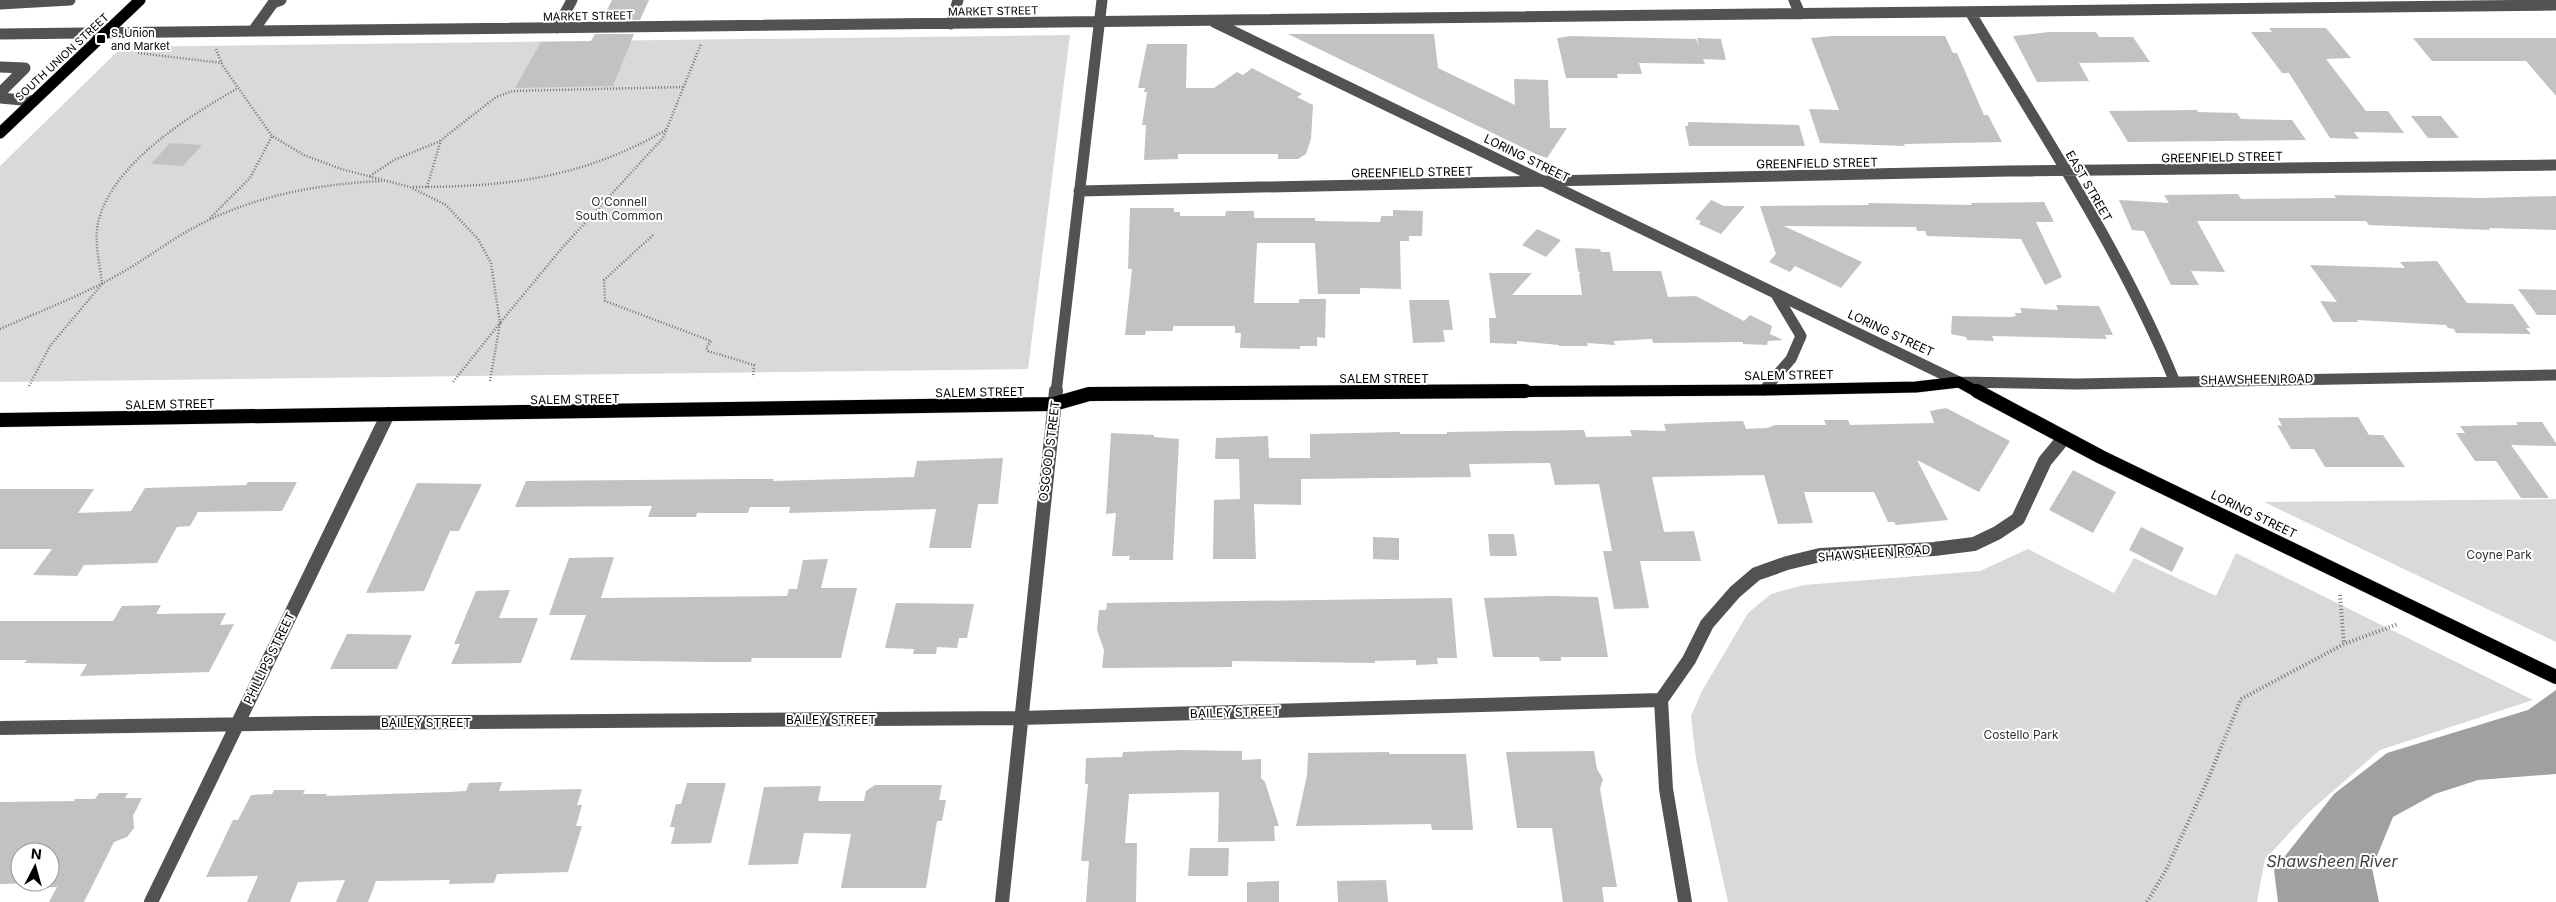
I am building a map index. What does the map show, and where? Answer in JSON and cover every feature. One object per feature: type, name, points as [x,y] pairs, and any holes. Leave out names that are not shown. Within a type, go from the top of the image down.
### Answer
[{"type":"main road","name":"SOUTH UNION STREET","points":[[0,133],[140,0]]},
{"type":"main road","name":"SALEM STREET","points":[[0,420],[1054,404],[1089,394],[1764,390],[1916,387],[1959,382]]},
{"type":"main road","name":"LORING STREET","points":[[1959,382],[2064,438],[2556,677]]},
{"type":"street","points":[[0,4],[70,0]]},
{"type":"street","points":[[253,32],[273,4],[281,0]]},
{"type":"street","points":[[557,28],[572,0]]},
{"type":"street","points":[[951,24],[958,0]]},
{"type":"street","name":"OSGOOD STREET","points":[[1002,902],[1054,404],[1102,0]]},
{"type":"street","points":[[1794,0],[1800,14]]},
{"type":"street","name":"MARKET STREET","points":[[0,34],[1970,12],[2515,3],[2556,5]]},
{"type":"street","name":"EAST STREET","points":[[1970,12],[2065,171],[2152,326],[2174,380]]},
{"type":"street","name":"LORING STREET","points":[[1212,21],[1959,382]]},
{"type":"street","points":[[0,67],[25,68],[0,93]]},
{"type":"street","points":[[0,98],[34,101]]},
{"type":"street","name":"GREENFIELD STREET","points":[[1079,191],[2065,171],[2556,165]]},
{"type":"street","points":[[1764,390],[1789,364],[1798,348],[1801,336],[1778,296]]},
{"type":"street","name":"SHAWSHEEN ROAD","points":[[1959,382],[2077,384],[2174,380],[2556,375]]},
{"type":"street","name":"PHILLIPS STREET","points":[[151,902],[388,414]]},
{"type":"street","name":"SHAWSHEEN ROAD","points":[[1661,700],[1689,660],[1707,624],[1735,592],[1756,574],[1820,555],[1974,544],[2018,519],[2045,461],[2064,438]]},
{"type":"street","points":[[1661,700],[1666,789],[1685,902]]},
{"type":"street","name":"BAILEY STREET","points":[[0,728],[1020,718],[1661,700]]},
{"type":"path","points":[[453,382],[562,248],[645,160],[666,130],[704,38]]},
{"type":"path","points":[[213,44],[222,63],[238,88],[272,136],[304,155],[341,169],[410,187],[446,205],[478,239],[491,263],[500,323],[490,381]]},
{"type":"path","points":[[134,52],[222,63]]},
{"type":"path","points":[[29,386],[50,346],[102,284],[98,223],[110,194],[134,164],[166,134],[204,107],[238,88]]},
{"type":"path","points":[[370,177],[394,160],[441,140],[496,97],[513,91],[684,88]]},
{"type":"path","points":[[410,187],[475,187],[579,170],[641,146],[666,130]]},
{"type":"path","points":[[207,221],[250,178],[272,136]]},
{"type":"path","points":[[428,187],[441,140]]},
{"type":"path","points":[[0,329],[102,284],[207,221],[235,209],[279,195],[359,182],[388,181]]},
{"type":"path","points":[[653,235],[604,280],[605,301],[711,341],[706,348],[708,351],[750,362],[754,365],[753,377]]},
{"type":"path","points":[[2340,594],[2344,644]]},
{"type":"path","points":[[2147,902],[2165,872],[2206,784],[2241,699],[2344,644],[2401,623]]},
{"type":"green space","name":"O'Connell South Common","points":[[1070,35],[1028,369],[0,382],[0,166],[122,47]]},
{"type":"green space","name":"Coyne Park","points":[[2556,499],[2556,642],[2264,502]]},
{"type":"green space","name":"Costello Park","points":[[2028,549],[2114,593],[2134,558],[2216,596],[2236,553],[2533,700],[2380,750],[2309,812],[2265,859],[2257,902],[1728,902],[1696,759],[1691,716],[1702,691],[1748,613],[1771,594],[1804,585],[1980,571]]},
{"type":"water","name":"Shawsheen River","points":[[2556,690],[2556,774],[2478,780],[2435,794],[2393,817],[2372,868],[2379,902],[2278,902],[2274,870],[2334,794],[2387,753],[2528,710]]},
{"type":"building","points":[[612,0],[649,0],[640,20],[602,20]]},
{"type":"building","points":[[2269,28],[2326,28],[2351,58],[2326,59],[2366,111],[2388,111],[2404,133],[2354,132],[2359,139],[2330,138],[2289,73],[2282,73],[2251,32],[2272,32]]},
{"type":"building","points":[[2049,32],[2096,32],[2099,37],[2133,37],[2150,62],[2079,63],[2089,81],[2037,82],[2013,36]]},
{"type":"building","points":[[595,34],[634,34],[613,86],[515,88],[541,42],[591,41]]},
{"type":"building","points":[[1288,34],[1434,34],[1438,68],[1515,105],[1514,79],[1548,80],[1550,128],[1567,128],[1547,158],[1538,155]]},
{"type":"building","points":[[1571,36],[1696,39],[1699,46],[1697,38],[1721,39],[1726,60],[1703,59],[1705,64],[1639,63],[1642,74],[1617,74],[1618,78],[1566,78],[1557,38]]},
{"type":"building","points":[[1832,36],[1945,36],[1953,53],[1957,53],[1984,115],[1988,115],[2002,142],[1904,144],[1905,146],[1820,143],[1809,109],[1839,110],[1811,38]]},
{"type":"building","points":[[2413,38],[2556,38],[2556,96],[2526,61],[2432,61]]},
{"type":"building","points":[[1147,44],[1187,44],[1186,88],[1214,88],[1237,72],[1243,75],[1252,68],[1302,94],[1297,97],[1313,105],[1311,139],[1306,154],[1298,159],[1278,159],[1278,154],[1178,154],[1178,159],[1144,160],[1146,125],[1142,125],[1147,92],[1144,92],[1145,88],[1138,88]]},
{"type":"building","points":[[2197,110],[2198,112],[2237,113],[2241,119],[2292,120],[2306,140],[2128,142],[2109,111]]},
{"type":"building","points":[[2411,116],[2441,116],[2459,138],[2428,138]]},
{"type":"building","points":[[1688,122],[1799,125],[1805,146],[1689,146],[1685,126],[1688,126]]},
{"type":"building","points":[[170,143],[202,145],[183,166],[151,164]]},
{"type":"building","points":[[2238,194],[2241,199],[2336,198],[2334,195],[2481,198],[2556,196],[2556,230],[2489,228],[2490,230],[2369,225],[2366,221],[2197,221],[2225,272],[2191,271],[2199,285],[2171,285],[2144,231],[2132,230],[2119,200],[2169,203],[2164,195]]},
{"type":"building","points":[[1711,200],[1724,206],[1745,206],[1721,234],[1699,224],[1701,221],[1695,219]]},
{"type":"building","points":[[2044,202],[2054,222],[2036,222],[2062,277],[2045,285],[2021,239],[1927,236],[1925,231],[1917,231],[1916,227],[1784,226],[1862,262],[1841,288],[1795,266],[1790,272],[1769,262],[1776,254],[1760,206],[1869,205],[1868,203],[1972,205],[1971,203]]},
{"type":"building","points":[[1130,208],[1174,208],[1174,212],[1180,212],[1180,216],[1225,216],[1226,211],[1254,211],[1254,218],[1315,218],[1315,221],[1380,222],[1381,216],[1393,216],[1393,210],[1423,211],[1422,236],[1409,236],[1409,241],[1400,241],[1401,289],[1360,288],[1360,294],[1318,294],[1315,243],[1257,243],[1254,303],[1299,303],[1299,299],[1326,299],[1325,338],[1317,337],[1317,346],[1300,346],[1300,349],[1240,348],[1241,333],[1235,333],[1235,326],[1173,326],[1173,331],[1146,331],[1145,335],[1125,335],[1132,269],[1128,269]]},
{"type":"building","points":[[1537,229],[1561,240],[1546,257],[1522,245]]},
{"type":"building","points":[[1575,248],[1600,249],[1601,252],[1610,252],[1613,271],[1661,271],[1668,297],[1696,296],[1744,321],[1750,315],[1772,326],[1770,334],[1783,340],[1768,341],[1767,345],[1743,344],[1743,342],[1653,343],[1652,339],[1614,341],[1615,345],[1587,343],[1588,346],[1559,346],[1517,341],[1517,344],[1490,343],[1489,318],[1496,318],[1489,273],[1532,273],[1512,295],[1582,295],[1579,273],[1581,273],[1578,271]]},
{"type":"building","points":[[2437,261],[2467,303],[2513,304],[2530,328],[2526,328],[2531,334],[2456,333],[2454,329],[2448,328],[2446,325],[2357,320],[2358,322],[2333,322],[2320,301],[2337,302],[2310,265],[2405,268],[2400,262]]},
{"type":"building","points":[[2518,289],[2556,290],[2556,315],[2537,315]]},
{"type":"building","points":[[1409,300],[1449,300],[1453,330],[1443,330],[1445,342],[1413,343]]},
{"type":"building","points":[[2056,305],[2099,306],[2113,335],[2105,335],[2107,339],[1992,336],[1994,341],[1967,340],[1966,337],[1951,334],[1952,316],[2010,317],[2016,316],[2015,313],[2022,313],[2020,308],[2058,310]]},
{"type":"building","points":[[1946,408],[2010,441],[1979,492],[1917,460],[1948,520],[1896,525],[1894,522],[1888,522],[1874,492],[1804,492],[1813,523],[1778,524],[1764,475],[1652,477],[1664,532],[1694,531],[1701,561],[1640,561],[1649,608],[1614,609],[1603,551],[1612,551],[1599,484],[1555,485],[1550,463],[1469,464],[1471,477],[1301,479],[1301,505],[1254,504],[1256,559],[1213,559],[1214,500],[1240,499],[1239,459],[1215,459],[1216,438],[1268,436],[1269,458],[1310,458],[1310,434],[1400,432],[1400,434],[1447,434],[1447,432],[1584,430],[1586,437],[1632,436],[1630,430],[1666,431],[1664,424],[1743,421],[1746,429],[1767,428],[1775,425],[1826,425],[1824,420],[1848,420],[1850,425],[1934,423],[1930,411]]},
{"type":"building","points":[[2358,417],[2369,435],[2383,435],[2405,467],[2325,467],[2314,449],[2291,449],[2277,425],[2282,426],[2278,418]]},
{"type":"building","points":[[2516,422],[2542,422],[2556,443],[2556,446],[2511,445],[2549,498],[2521,498],[2496,461],[2475,461],[2456,433],[2465,433],[2460,426],[2518,425]]},
{"type":"building","points":[[1111,433],[1154,435],[1154,437],[1179,439],[1173,560],[1129,560],[1130,556],[1112,556],[1116,513],[1106,514]]},
{"type":"building","points":[[1003,458],[998,504],[978,504],[971,548],[929,548],[936,509],[789,513],[790,507],[750,507],[748,513],[697,513],[696,517],[648,517],[652,506],[515,507],[526,481],[774,479],[773,481],[914,477],[917,461]]},
{"type":"building","points":[[2073,470],[2116,492],[2093,533],[2049,510]]},
{"type":"building","points":[[248,482],[297,482],[282,511],[198,512],[190,526],[177,527],[157,563],[84,565],[77,576],[33,575],[52,549],[0,549],[0,489],[94,489],[78,513],[131,511],[145,488],[246,485]]},
{"type":"building","points":[[417,483],[482,484],[459,531],[450,531],[424,591],[366,593]]},
{"type":"building","points":[[2141,527],[2184,548],[2172,572],[2129,550]]},
{"type":"building","points":[[1488,534],[1514,534],[1517,556],[1490,556]]},
{"type":"building","points":[[1373,537],[1399,538],[1399,560],[1373,559]]},
{"type":"building","points":[[614,557],[601,598],[787,596],[789,589],[797,589],[803,560],[828,559],[821,588],[857,588],[841,658],[752,658],[751,662],[570,660],[586,615],[549,615],[569,558]]},
{"type":"building","points":[[510,590],[499,618],[538,618],[521,663],[451,664],[460,644],[454,644],[476,591]]},
{"type":"building","points":[[1598,597],[1608,657],[1561,657],[1561,661],[1540,661],[1539,657],[1493,657],[1484,598]]},
{"type":"building","points":[[1452,598],[1457,658],[1437,658],[1438,664],[1416,665],[1416,660],[1375,661],[1375,663],[1232,661],[1232,667],[1102,668],[1104,650],[1097,630],[1099,610],[1106,610],[1107,603]]},
{"type":"building","points":[[896,603],[974,604],[967,638],[959,638],[957,648],[937,647],[936,654],[913,654],[914,649],[885,648]]},
{"type":"building","points":[[161,605],[156,614],[226,613],[220,625],[234,624],[209,672],[80,676],[87,664],[24,663],[27,660],[0,660],[0,621],[113,621],[122,606]]},
{"type":"building","points":[[347,634],[412,635],[397,669],[330,669]]},
{"type":"building","points":[[1180,750],[1242,751],[1242,760],[1261,759],[1261,778],[1265,782],[1279,826],[1274,826],[1275,841],[1218,842],[1219,792],[1129,794],[1125,843],[1137,843],[1136,902],[1086,902],[1089,861],[1081,861],[1088,784],[1085,784],[1086,758],[1122,757],[1123,752]]},
{"type":"building","points":[[1594,751],[1597,769],[1603,779],[1600,789],[1617,887],[1602,887],[1604,902],[1563,902],[1552,828],[1517,828],[1506,752]]},
{"type":"building","points":[[1389,752],[1389,754],[1466,754],[1473,830],[1432,830],[1431,824],[1296,826],[1307,775],[1308,753]]},
{"type":"building","points":[[502,782],[499,791],[582,789],[577,805],[582,805],[576,826],[582,826],[568,872],[497,874],[494,883],[449,884],[450,880],[376,881],[368,902],[336,902],[345,880],[298,882],[290,902],[247,902],[258,876],[206,877],[233,820],[238,820],[251,795],[272,794],[274,790],[305,790],[303,794],[327,794],[326,796],[449,792],[466,791],[469,783]]},
{"type":"building","points":[[687,783],[726,783],[711,843],[671,844],[675,827],[670,827],[676,804],[681,804]]},
{"type":"building","points":[[875,785],[942,785],[939,800],[946,800],[942,821],[937,821],[926,888],[841,888],[851,834],[804,833],[798,864],[748,865],[764,787],[821,786],[818,801],[864,801],[866,791]]},
{"type":"building","points":[[99,793],[128,793],[125,798],[142,798],[133,816],[134,828],[127,837],[114,842],[84,902],[49,902],[54,892],[60,892],[60,842],[10,842],[10,884],[0,884],[0,802],[74,801],[75,799],[95,799]]},
{"type":"building","points":[[1190,848],[1229,848],[1228,876],[1188,876]]},
{"type":"building","points":[[1386,880],[1388,902],[1338,902],[1337,881]]},
{"type":"building","points":[[1279,881],[1279,902],[1247,902],[1247,882]]},
{"type":"place","name":"S. Union and Market","points":[[101,39]]}]
